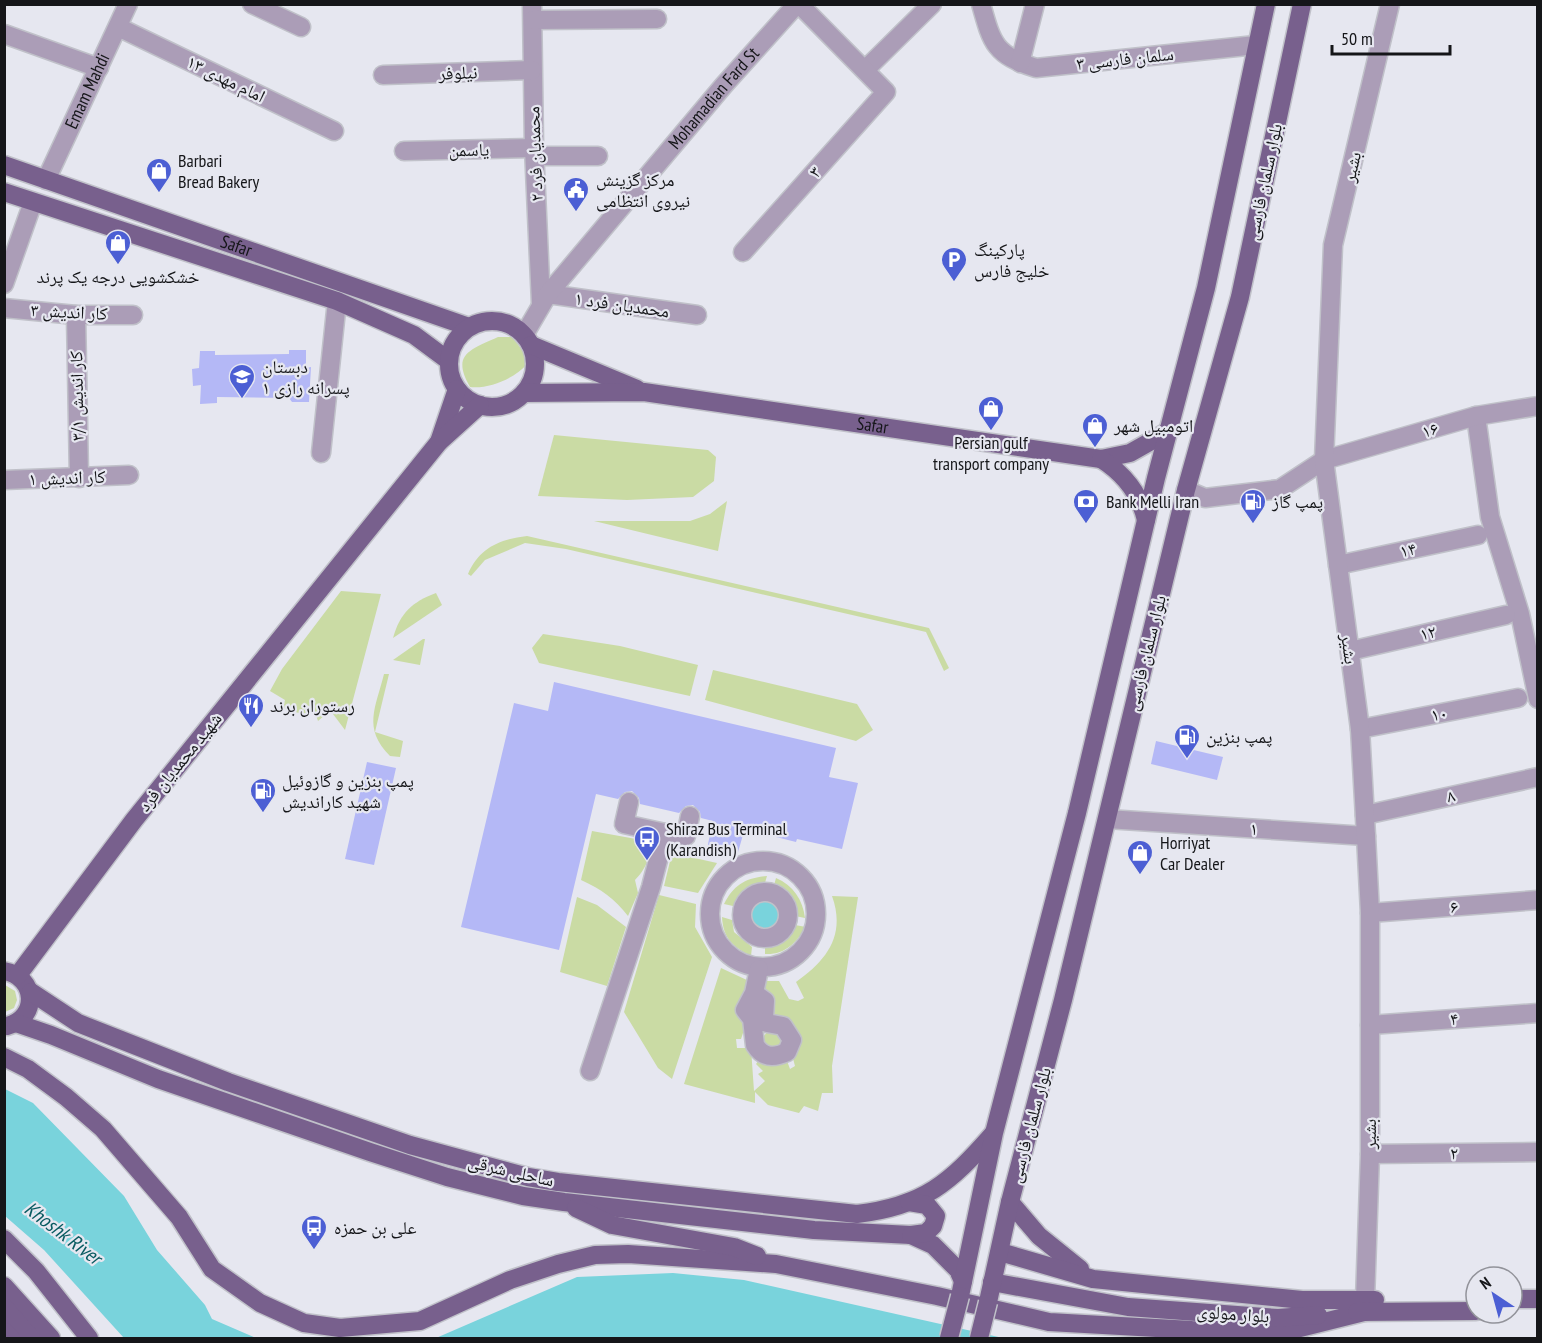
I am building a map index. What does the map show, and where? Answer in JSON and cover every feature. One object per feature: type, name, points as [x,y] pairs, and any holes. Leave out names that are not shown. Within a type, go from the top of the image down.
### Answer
[{"type":"main road","name":"بلوار سلمان فارسی","points":[[949,1338],[962,1288],[993,1133],[1077,813],[1146,521],[1206,288],[1266,4]]},
{"type":"main road","name":"بلوار سلمان فارسی","points":[[979,1338],[988,1302],[1001,1283],[1009,1254],[1010,1202],[1107,819],[1186,490],[1239,297],[1302,4]]},
{"type":"main road","name":"Safar","points":[[4,165],[469,327]]},
{"type":"main road","name":"Safar","points":[[4,192],[337,302],[414,335],[449,361]]},
{"type":"main road","points":[[492,321],[504,322],[527,340],[535,365],[530,384],[524,393],[503,406],[480,405],[467,399],[457,389],[450,376],[449,361],[455,342],[469,327],[492,321]]},
{"type":"main road","name":"Safar","points":[[527,340],[644,393]]},
{"type":"main road","points":[[439,442],[457,389]]},
{"type":"main road","name":"Safar","points":[[524,393],[644,393],[1101,459],[1130,453],[1169,431]]},
{"type":"main road","points":[[439,442],[480,405]]},
{"type":"main road","name":"شهید محمدیان فرد","points":[[11,973],[439,442]]},
{"type":"main road","points":[[1101,459],[1122,475],[1143,508],[1146,521]]},
{"type":"main road","name":"ساحلی شرقی","points":[[11,973],[27,984],[31,992],[78,1023],[228,1082],[410,1145],[528,1178],[673,1196],[857,1214],[885,1211],[936,1190],[959,1172],[993,1133]]},
{"type":"main road","points":[[10,1024],[29,1010],[31,992]]},
{"type":"main road","name":"ساحلی شرقی","points":[[10,1024],[51,1035],[158,1079],[381,1156],[447,1177],[523,1196],[814,1230],[911,1235],[933,1245],[958,1270],[962,1288]]},
{"type":"main road","points":[[4,1057],[28,1069],[66,1097],[103,1129],[179,1217],[212,1269],[260,1303],[304,1323],[340,1328],[420,1321],[510,1280],[595,1255],[664,1254],[776,1264],[937,1296],[1049,1322],[1192,1330],[1288,1331],[1367,1306]]},
{"type":"main road","points":[[564,1202],[612,1225],[734,1247],[776,1264]]},
{"type":"main road","points":[[909,1202],[927,1205],[936,1216],[933,1226],[926,1233],[911,1235]]},
{"type":"main road","points":[[1010,1202],[1062,1256],[1093,1279]]},
{"type":"main road","points":[[4,1239],[36,1271],[89,1338]]},
{"type":"main road","name":"بلوار مولوی","points":[[1009,1254],[1093,1279],[1367,1306],[1464,1310]]},
{"type":"main road","name":"بلوار مولوی","points":[[1001,1283],[1128,1307],[1278,1318],[1367,1306],[1464,1301]]},
{"type":"main road","points":[[4,1286],[51,1338]]},
{"type":"main road","points":[[4,1307],[31,1338]]},
{"type":"main road","points":[[4,1331],[11,1338]]},
{"type":"street","points":[[252,4],[301,27]]},
{"type":"street","points":[[798,4],[866,69],[932,4]]},
{"type":"street","name":"Mohamadian Fard St","points":[[527,340],[545,299],[709,102],[798,4]]},
{"type":"street","name":"۳ سلمان فارسی","points":[[981,4],[991,37],[999,50],[1009,59],[1036,69],[1256,45]]},
{"type":"street","points":[[1020,63],[1035,4]]},
{"type":"street","name":"بشیر","points":[[1367,1306],[1370,1154],[1370,913],[1360,729],[1324,460],[1334,245],[1390,4]]},
{"type":"street","name":"Emam Mahdi","points":[[46,180],[118,27],[122,6]]},
{"type":"street","points":[[532,12],[657,20]]},
{"type":"street","name":"۲ محمدیان فرد","points":[[532,12],[534,152],[545,299]]},
{"type":"street","name":"۱۳ امام مهدی","points":[[118,27],[334,131]]},
{"type":"street","points":[[4,34],[99,68]]},
{"type":"street","name":"۳","points":[[743,252],[886,92],[866,69]]},
{"type":"street","name":"نیلوفر","points":[[383,75],[532,70]]},
{"type":"street","name":"یاسمن","points":[[404,151],[534,152],[598,156]]},
{"type":"street","points":[[4,284],[33,202]]},
{"type":"street","name":"۱ محمدیان فرد","points":[[545,299],[697,315]]},
{"type":"street","points":[[321,453],[337,302]]},
{"type":"street","name":"۳ کار اندیش","points":[[4,308],[76,315],[133,315]]},
{"type":"street","name":"۳/۱ کار اندیش","points":[[76,315],[79,478]]},
{"type":"street","name":"۱۶","points":[[1186,490],[1205,498],[1280,489],[1324,460],[1476,416],[1538,406]]},
{"type":"street","points":[[1476,416],[1490,517],[1520,614],[1538,699]]},
{"type":"street","name":"۱ کار اندیش","points":[[4,480],[129,475]]},
{"type":"street","name":"۱۴","points":[[1338,566],[1478,535]]},
{"type":"street","name":"۱۲","points":[[1350,651],[1506,615]]},
{"type":"street","name":"۱۰","points":[[1360,729],[1518,698]]},
{"type":"street","name":"۸","points":[[1365,815],[1538,777]]},
{"type":"street","points":[[629,802],[624,824],[686,836],[690,816]]},
{"type":"street","name":"۱","points":[[1107,819],[1366,836]]},
{"type":"street","points":[[590,1071],[651,887],[665,832]]},
{"type":"street","points":[[768,861],[781,864],[797,873],[813,894],[817,912],[814,934],[805,949],[788,963],[759,969],[741,964],[722,948],[712,933],[710,905],[723,879],[739,866],[768,861]]},
{"type":"street","name":"۶","points":[[1370,913],[1538,900]]},
{"type":"street","points":[[754,993],[759,969]]},
{"type":"street","name":"۴","points":[[1370,1025],[1538,1013]]},
{"type":"street","name":"۲","points":[[1370,1154],[1538,1152]]},
{"type":"green space","points":[[498,337],[512,337],[523,351],[527,364],[501,382],[470,387],[462,367],[466,354]]},
{"type":"green space","points":[[554,435],[708,450],[716,457],[714,481],[693,497],[627,500],[538,496]]},
{"type":"green space","points":[[727,501],[718,551],[594,521],[690,521],[710,514]]},
{"type":"green space","points":[[527,536],[929,628],[949,668],[944,671],[926,632],[566,549],[525,543],[485,560],[471,576],[468,574],[484,551],[499,542]]},
{"type":"green space","points":[[341,591],[381,594],[345,730],[333,714],[326,714],[318,721],[316,715],[311,712],[302,714],[283,708],[285,700],[270,691],[282,669]]},
{"type":"green space","points":[[436,593],[442,605],[393,638],[403,615],[420,600]]},
{"type":"green space","points":[[543,634],[620,646],[698,665],[690,696],[539,663],[532,648]]},
{"type":"green space","points":[[425,639],[420,665],[393,660]]},
{"type":"green space","points":[[713,670],[857,704],[873,730],[856,741],[705,700]]},
{"type":"green space","points":[[384,674],[389,674],[375,732],[375,707]]},
{"type":"green space","points":[[375,732],[403,741],[400,757],[390,756],[381,746]]},
{"type":"green space","points":[[592,831],[647,841],[648,857],[645,867],[635,880],[638,893],[628,916],[607,895],[581,880]]},
{"type":"green space","points":[[672,853],[717,863],[698,893],[664,886]]},
{"type":"green space","points":[[767,876],[764,886],[748,891],[733,906],[724,904],[736,887],[746,881]]},
{"type":"green space","points":[[776,878],[796,894],[805,918],[795,916],[790,903],[773,889]]},
{"type":"green space","points":[[659,895],[696,904],[695,927],[712,957],[672,1079],[658,1068],[624,1012]]},
{"type":"green space","points":[[832,896],[858,897],[832,1066],[833,1093],[822,1093],[818,1111],[804,1106],[799,1113],[768,1105],[755,1092],[755,1103],[684,1084],[721,968],[749,981],[749,1034],[743,1033],[741,1039],[736,1039],[737,1048],[751,1048],[754,1091],[765,1081],[758,1074],[763,1071],[756,1064],[761,1057],[786,1058],[790,1069],[795,1066],[787,1044],[765,1004],[761,981],[779,981],[789,999],[798,1001],[804,998],[796,982],[817,965],[835,935],[836,910]]},
{"type":"green space","points":[[577,897],[597,905],[626,927],[607,986],[560,972]]},
{"type":"green space","points":[[722,917],[732,920],[734,932],[752,947],[751,956],[730,941],[724,931]]},
{"type":"green space","points":[[795,925],[806,927],[794,943],[784,950],[765,954],[765,944],[779,943]]},
{"type":"green space","points":[[5,985],[15,991],[17,1000],[14,1008],[5,1012]]},
{"type":"green space","points":[[777,1029],[786,1046],[765,1050],[762,1038],[769,1030]]},
{"type":"water","points":[[765,900],[776,905],[781,916],[776,927],[765,932],[754,927],[749,916],[754,905]]},
{"type":"water","name":"Khoshk River","points":[[5,1089],[33,1103],[124,1196],[157,1250],[205,1305],[212,1319],[256,1338],[124,1338],[44,1250],[5,1216]]},
{"type":"water","points":[[673,1273],[744,1280],[1003,1338],[436,1338],[577,1277]]},
{"type":"building","points":[[289,350],[306,350],[306,368],[311,367],[309,402],[292,402],[289,398],[217,397],[217,403],[200,404],[201,385],[193,386],[192,369],[199,368],[200,351],[215,351],[215,355],[289,354]]},
{"type":"building","points":[[554,682],[836,748],[829,777],[858,783],[842,849],[797,839],[796,842],[745,828],[736,859],[712,852],[708,844],[713,821],[701,818],[700,812],[693,805],[686,806],[679,813],[640,804],[639,798],[632,791],[625,792],[618,799],[596,794],[559,950],[461,927],[514,703],[548,711]]},
{"type":"building","name":"پمپ بنزین","points":[[1156,741],[1223,757],[1217,780],[1151,764]]},
{"type":"building","points":[[367,762],[396,768],[374,865],[345,859]]},
{"type":"place","name":"Barbari Bread Bakery","points":[[159,194]]},
{"type":"place","name":"مرکز گزینش نیروی انتظامی","points":[[576,213]]},
{"type":"place","name":"خشکشویی درجه یک پرند","points":[[118,266]]},
{"type":"place","name":"پارکینگ خلیج فارس","points":[[954,283]]},
{"type":"place","name":"دبستان پسرانه رازی ۱","points":[[242,400]]},
{"type":"place","name":"Persian gulf transport company","points":[[991,432]]},
{"type":"place","name":"اتومبیل شهر","points":[[1095,449]]},
{"type":"place","name":"Bank Melli Iran","points":[[1086,525]]},
{"type":"place","name":"پمپ گاز","points":[[1253,525]]},
{"type":"place","name":"رستوران برند","points":[[251,729]]},
{"type":"place","name":"پمپ بنزین","points":[[1187,760]]},
{"type":"place","name":"پمپ بنزین و گازوئیل شهید کاراندیش","points":[[263,814]]},
{"type":"place","name":"Shiraz Bus Terminal (Karandish)","points":[[647,862]]},
{"type":"place","name":"Horriyat Car Dealer","points":[[1140,876]]},
{"type":"place","name":"علی بن حمزه","points":[[314,1251]]}]
